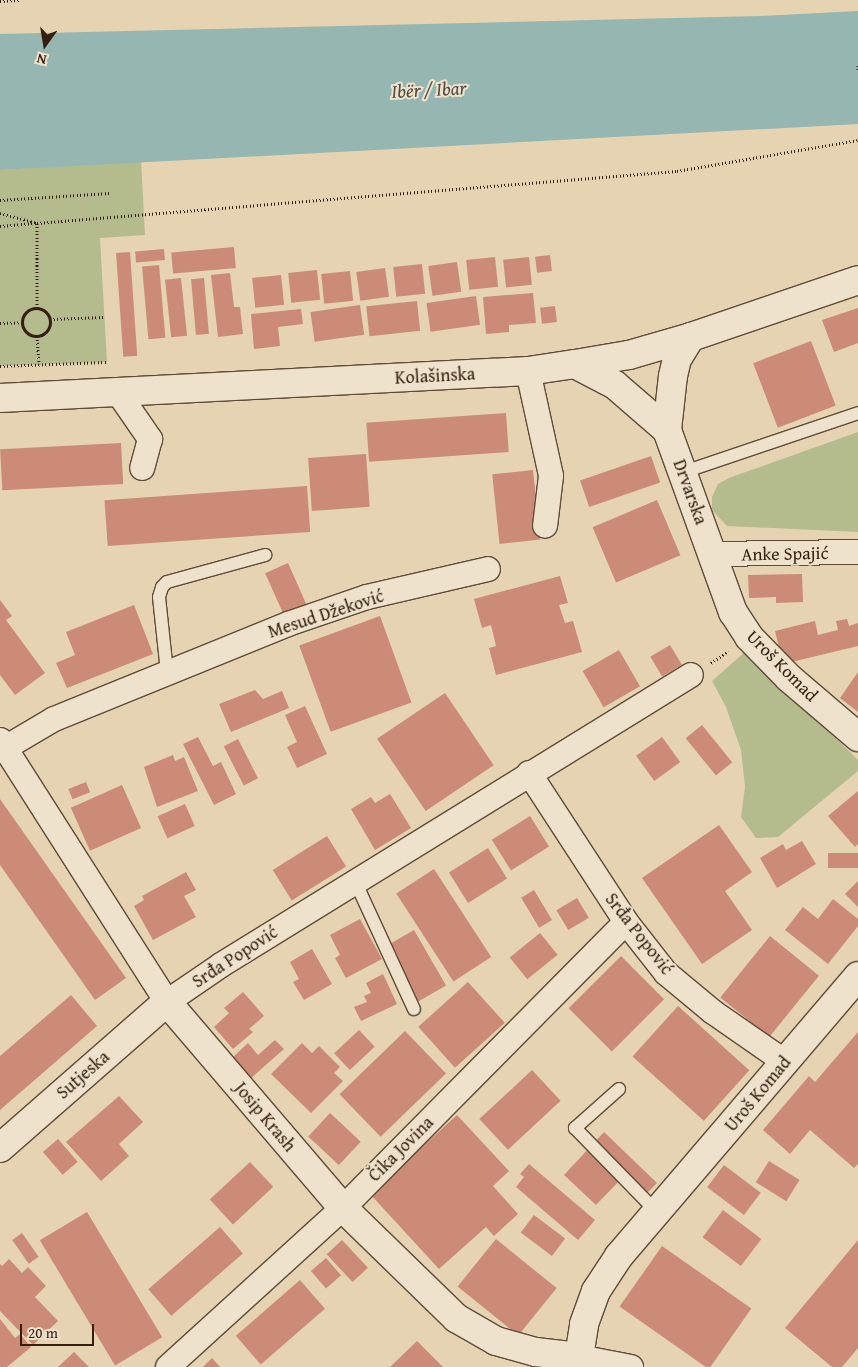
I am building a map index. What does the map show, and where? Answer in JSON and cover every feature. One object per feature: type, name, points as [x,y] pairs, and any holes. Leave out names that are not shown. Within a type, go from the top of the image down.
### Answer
[{"type":"street","name":"Kolašinska","points":[[0,398],[118,394],[528,370],[575,364],[629,355],[691,337],[858,280]]},
{"type":"street","name":"Drvarska","points":[[667,430],[673,376],[677,359],[691,337]]},
{"type":"street","name":"Drvarska","points":[[575,364],[615,385],[667,430],[684,472],[712,554]]},
{"type":"street","points":[[528,370],[551,476],[544,526]]},
{"type":"street","points":[[118,394],[150,439],[142,468]]},
{"type":"street","name":"Anke Spajić","points":[[712,554],[858,552]]},
{"type":"street","name":"Uroš Komad","points":[[712,554],[733,612],[750,638],[789,678],[858,737]]},
{"type":"street","name":"Mesud Džeković","points":[[2,744],[167,672],[325,611],[367,597],[488,569]]},
{"type":"street","name":"Srđa Popović","points":[[167,1002],[355,881],[691,675]]},
{"type":"street","name":"Josip Krash","points":[[2,744],[167,1002],[343,1208],[449,1312],[473,1329],[496,1341],[576,1362],[631,1367]]},
{"type":"street","name":"Srđa Popović","points":[[529,773],[626,922],[666,973],[713,1012],[785,1062]]},
{"type":"street","name":"Čika Jovina","points":[[168,1367],[343,1208],[626,922]]},
{"type":"street","name":"Uroš Komad","points":[[576,1362],[584,1324],[596,1291],[619,1256],[858,976]]},
{"type":"street","name":"Sutjeska","points":[[0,1148],[167,1002]]},
{"type":"lane","points":[[684,472],[858,413]]},
{"type":"lane","points":[[167,672],[159,597],[162,587],[167,582],[265,555]]},
{"type":"lane","points":[[355,881],[414,1009]]},
{"type":"lane","points":[[618,1089],[575,1128],[657,1212]]},
{"type":"path","points":[[0,2],[20,0]]},
{"type":"path","points":[[858,65],[858,71]]},
{"type":"path","points":[[0,226],[677,171],[858,140]]},
{"type":"path","points":[[0,200],[110,193]]},
{"type":"path","points":[[0,213],[38,223]]},
{"type":"path","points":[[37,309],[38,223]]},
{"type":"path","points":[[23,322],[29,311],[37,309],[45,312],[50,319]]},
{"type":"path","points":[[50,319],[104,318]]},
{"type":"path","points":[[23,322],[29,334],[37,336],[46,332],[50,319]]},
{"type":"path","points":[[0,323],[23,322]]},
{"type":"path","points":[[37,336],[39,364]]},
{"type":"path","points":[[0,366],[106,362]]},
{"type":"path","points":[[691,675],[750,638]]},
{"type":"green space","points":[[141,160],[145,235],[100,238],[107,362],[0,366],[0,170]]},
{"type":"green space","points":[[858,432],[858,532],[727,526],[712,510],[712,497],[718,484],[729,478]]},
{"type":"green space","points":[[747,650],[858,760],[858,771],[778,837],[756,838],[741,817],[745,787],[741,750],[726,707],[712,681]]},
{"type":"water","name":"Ibër / Ibar","points":[[858,11],[858,124],[0,170],[0,34],[760,16]]},
{"type":"building","points":[[234,247],[236,268],[173,273],[171,252]]},
{"type":"building","points":[[164,249],[165,260],[136,262],[135,252]]},
{"type":"building","points":[[130,252],[137,356],[123,357],[116,253]]},
{"type":"building","points":[[550,255],[552,271],[537,273],[535,257]]},
{"type":"building","points":[[495,257],[498,287],[469,290],[466,260]]},
{"type":"building","points":[[529,257],[532,285],[506,288],[503,260]]},
{"type":"building","points":[[457,262],[461,292],[432,296],[428,266]]},
{"type":"building","points":[[422,264],[425,294],[396,297],[393,267]]},
{"type":"building","points":[[159,265],[165,338],[148,339],[142,266]]},
{"type":"building","points":[[385,268],[389,297],[360,301],[356,272]]},
{"type":"building","points":[[317,270],[320,300],[291,303],[288,273]]},
{"type":"building","points":[[350,271],[353,301],[324,304],[321,274]]},
{"type":"building","points":[[230,273],[234,307],[240,307],[243,334],[218,337],[211,275]]},
{"type":"building","points":[[281,275],[284,305],[255,308],[252,278]]},
{"type":"building","points":[[181,278],[187,336],[171,337],[165,280]]},
{"type":"building","points":[[204,278],[209,334],[196,335],[191,279]]},
{"type":"building","points":[[533,293],[536,323],[509,325],[509,332],[486,334],[483,297]]},
{"type":"building","points":[[476,296],[480,325],[431,332],[426,303]]},
{"type":"building","points":[[417,301],[420,331],[369,336],[366,306]]},
{"type":"building","points":[[360,305],[364,335],[315,342],[310,312]]},
{"type":"building","points":[[555,306],[557,322],[542,324],[540,308]]},
{"type":"building","points":[[858,308],[858,343],[834,352],[822,320]]},
{"type":"building","points":[[301,309],[303,324],[278,327],[280,346],[254,349],[251,314]]},
{"type":"building","points":[[811,341],[836,405],[778,428],[753,363]]},
{"type":"building","points":[[506,413],[509,452],[369,462],[366,423]]},
{"type":"building","points":[[121,443],[123,484],[2,490],[0,449]]},
{"type":"building","points":[[366,454],[370,507],[312,511],[308,458]]},
{"type":"building","points":[[651,456],[660,482],[589,507],[580,480]]},
{"type":"building","points":[[533,470],[540,540],[500,544],[492,474]]},
{"type":"building","points":[[307,486],[310,532],[108,546],[104,500]]},
{"type":"building","points":[[657,500],[680,555],[616,583],[593,527]]},
{"type":"building","points":[[288,563],[307,606],[284,616],[265,573]]},
{"type":"building","points":[[802,574],[803,602],[776,603],[776,597],[749,598],[748,575]]},
{"type":"building","points":[[560,576],[568,603],[559,605],[565,623],[573,621],[582,652],[496,675],[489,648],[496,646],[491,625],[482,628],[474,599]]},
{"type":"building","points":[[0,600],[12,616],[6,620],[45,673],[15,695],[0,675]]},
{"type":"building","points":[[134,605],[153,654],[67,688],[56,663],[75,655],[66,632]]},
{"type":"building","points":[[380,616],[411,702],[331,732],[299,645]]},
{"type":"building","points":[[847,619],[849,626],[858,623],[858,646],[783,664],[775,631],[815,621],[818,635],[838,630],[836,621]]},
{"type":"building","points":[[670,645],[682,665],[662,677],[650,657]]},
{"type":"building","points":[[619,650],[640,686],[604,707],[583,671]]},
{"type":"building","points":[[858,672],[858,712],[840,698]]},
{"type":"building","points":[[255,690],[263,699],[282,691],[289,708],[231,732],[219,704]]},
{"type":"building","points":[[445,693],[494,765],[426,811],[377,739]]},
{"type":"building","points":[[305,706],[327,754],[297,768],[287,747],[297,742],[285,715]]},
{"type":"building","points":[[702,725],[732,762],[716,776],[686,738]]},
{"type":"building","points":[[198,737],[213,766],[221,762],[236,794],[214,805],[183,744]]},
{"type":"building","points":[[662,737],[680,762],[654,781],[636,756]]},
{"type":"building","points":[[238,739],[258,778],[244,785],[224,746]]},
{"type":"building","points":[[173,755],[175,761],[184,757],[198,791],[157,807],[144,767]]},
{"type":"building","points":[[86,782],[90,792],[73,799],[68,789]]},
{"type":"building","points":[[122,785],[141,828],[90,851],[71,808]]},
{"type":"building","points":[[858,791],[858,844],[855,847],[828,816]]},
{"type":"building","points":[[390,794],[411,828],[375,850],[351,809],[371,797],[375,803]]},
{"type":"building","points":[[0,799],[126,978],[95,1000],[0,865]]},
{"type":"building","points":[[185,804],[195,826],[167,838],[158,816]]},
{"type":"building","points":[[530,816],[549,847],[511,870],[492,840]]},
{"type":"building","points":[[719,825],[752,872],[725,891],[752,930],[702,964],[642,878]]},
{"type":"building","points":[[327,836],[346,867],[292,900],[273,870]]},
{"type":"building","points":[[802,841],[816,864],[777,888],[760,858],[783,844],[786,850]]},
{"type":"building","points":[[488,848],[507,879],[468,903],[449,872]]},
{"type":"building","points":[[828,853],[858,853],[858,868],[828,868]]},
{"type":"building","points":[[434,869],[491,957],[453,982],[396,894]]},
{"type":"building","points":[[186,872],[196,890],[184,896],[196,917],[153,940],[134,906],[144,900],[142,896]]},
{"type":"building","points":[[858,881],[858,907],[845,894]]},
{"type":"building","points":[[534,890],[552,920],[539,928],[521,898]]},
{"type":"building","points":[[577,898],[589,918],[568,930],[556,910]]},
{"type":"building","points":[[833,899],[858,919],[858,926],[828,964],[785,930],[803,907],[818,919]]},
{"type":"building","points":[[360,919],[382,959],[346,978],[335,958],[340,955],[330,935]]},
{"type":"building","points":[[414,930],[446,985],[412,1005],[380,950]]},
{"type":"building","points":[[540,933],[558,955],[527,979],[510,958]]},
{"type":"building","points":[[770,936],[819,976],[769,1037],[720,997]]},
{"type":"building","points":[[312,949],[332,984],[304,1000],[293,982],[299,979],[290,962]]},
{"type":"building","points":[[621,956],[664,999],[612,1051],[569,1008]]},
{"type":"building","points":[[383,974],[397,1004],[361,1021],[354,1007],[367,1002],[364,996],[371,993],[366,983]]},
{"type":"building","points":[[468,982],[505,1023],[455,1068],[418,1027]]},
{"type":"building","points":[[243,992],[264,1016],[249,1029],[253,1032],[233,1049],[214,1027],[229,1013],[224,1008]]},
{"type":"building","points":[[71,995],[97,1026],[0,1110],[0,1056]]},
{"type":"building","points":[[678,1006],[749,1070],[704,1121],[632,1057]]},
{"type":"building","points":[[359,1030],[375,1047],[350,1070],[334,1053]]},
{"type":"building","points":[[405,1031],[446,1073],[381,1137],[340,1094]]},
{"type":"building","points":[[858,1032],[858,1164],[854,1168],[810,1130],[790,1154],[763,1130],[809,1076],[815,1082]]},
{"type":"building","points":[[275,1040],[284,1049],[250,1079],[231,1059],[248,1043],[258,1055]]},
{"type":"building","points":[[302,1043],[312,1053],[319,1046],[340,1067],[334,1073],[343,1081],[311,1113],[271,1074]]},
{"type":"building","points":[[532,1070],[561,1101],[508,1150],[479,1119]]},
{"type":"building","points":[[119,1096],[143,1122],[119,1144],[129,1156],[101,1181],[66,1142]]},
{"type":"building","points":[[330,1113],[361,1142],[339,1165],[308,1136]]},
{"type":"building","points":[[457,1115],[509,1171],[493,1186],[518,1214],[494,1236],[486,1227],[439,1269],[370,1194]]},
{"type":"building","points":[[604,1132],[657,1183],[644,1196],[624,1176],[596,1205],[564,1175]]},
{"type":"building","points":[[58,1139],[78,1162],[63,1175],[43,1152]]},
{"type":"building","points":[[769,1161],[800,1180],[786,1201],[756,1182]]},
{"type":"building","points":[[250,1162],[273,1187],[233,1224],[210,1200]]},
{"type":"building","points":[[529,1164],[595,1220],[578,1240],[516,1187],[524,1177],[520,1174]]},
{"type":"building","points":[[724,1165],[761,1193],[744,1215],[707,1187]]},
{"type":"building","points":[[723,1210],[761,1239],[741,1266],[703,1237]]},
{"type":"building","points":[[87,1212],[162,1337],[115,1365],[40,1240]]},
{"type":"building","points":[[534,1215],[565,1238],[552,1256],[521,1233]]},
{"type":"building","points":[[220,1227],[243,1253],[171,1316],[148,1289]]},
{"type":"building","points":[[22,1233],[39,1257],[29,1264],[12,1240]]},
{"type":"building","points":[[496,1239],[557,1288],[518,1335],[458,1286]]},
{"type":"building","points":[[342,1240],[368,1268],[353,1282],[327,1254]]},
{"type":"building","points":[[858,1240],[858,1348],[842,1367],[832,1367],[785,1328]]},
{"type":"building","points":[[662,1246],[751,1309],[710,1367],[706,1367],[620,1307]]},
{"type":"building","points":[[326,1258],[341,1275],[326,1288],[311,1271]]},
{"type":"building","points":[[9,1259],[22,1273],[28,1267],[46,1286],[35,1297],[58,1321],[33,1345],[0,1311],[0,1264],[2,1266]]},
{"type":"building","points":[[300,1280],[325,1309],[261,1364],[236,1336]]},
{"type":"building","points":[[0,1319],[15,1338],[20,1334],[31,1347],[7,1367],[0,1367]]},
{"type":"building","points":[[417,1341],[443,1367],[390,1367]]},
{"type":"building","points":[[74,1352],[89,1367],[58,1367]]},
{"type":"building","points":[[212,1358],[220,1367],[203,1367]]}]
